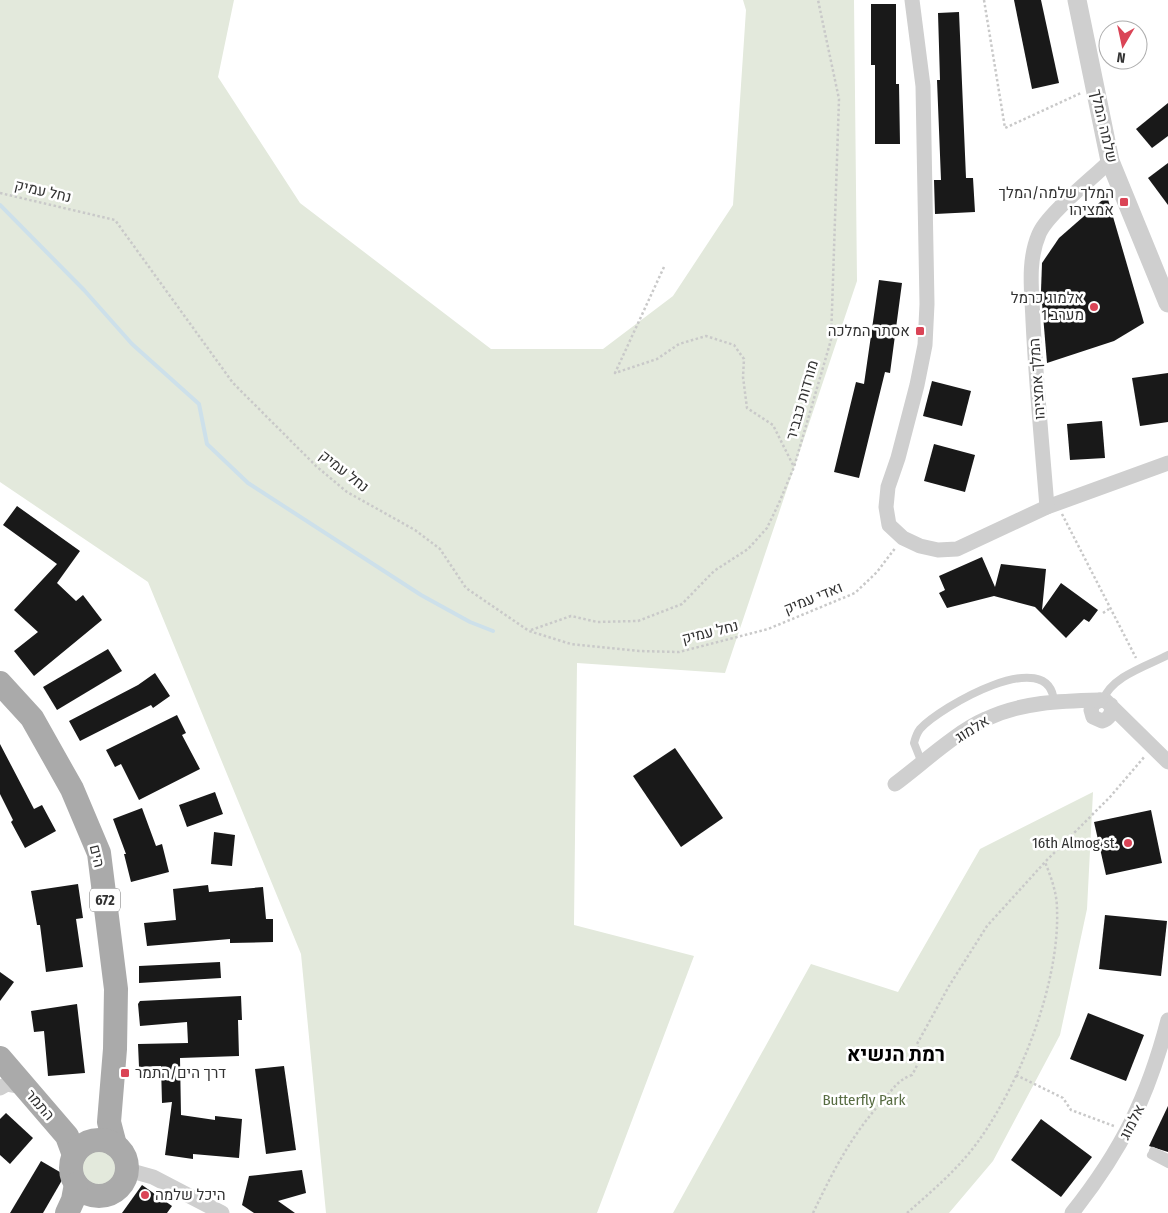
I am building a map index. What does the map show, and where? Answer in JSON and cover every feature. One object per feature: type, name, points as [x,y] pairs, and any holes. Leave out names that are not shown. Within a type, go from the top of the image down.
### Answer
[{"type":"main road","name":"הים","points":[[0,683],[32,718],[72,789],[99,853],[116,989],[115,1050],[109,1122],[115,1145]]},
{"type":"main road","name":"התמר","points":[[0,1058],[67,1136],[74,1155]]},
{"type":"main road","points":[[115,1145],[101,1140],[93,1141],[79,1148],[74,1155],[71,1170],[76,1184],[81,1190],[94,1196],[102,1204],[122,1185],[128,1170]]},
{"type":"main road","name":"672","points":[[115,1145],[125,1156],[128,1170]]},
{"type":"main road","points":[[67,1213],[73,1200],[76,1184]]},
{"type":"street","points":[[912,0],[923,86],[927,304],[925,345],[917,385],[898,458],[888,487],[886,507],[889,525],[903,538],[938,550],[957,549],[1052,505],[1168,463]]},
{"type":"street","name":"שלמה המלך","points":[[1077,0],[1110,161],[1168,303]]},
{"type":"street","name":"המלך אמציהו","points":[[1052,505],[1034,340],[1031,277],[1033,252],[1039,232],[1110,161]]},
{"type":"street","points":[[1057,702],[1097,719],[1140,733]]},
{"type":"street","name":"אלמוג","points":[[895,784],[984,719],[1022,706],[1057,702],[1104,702]]},
{"type":"street","points":[[1097,719],[1110,716],[1104,702]]},
{"type":"street","points":[[1104,702],[1154,745],[1168,762]]},
{"type":"street","name":"אלמוג","points":[[1072,1213],[1110,1161],[1143,1100],[1168,1020]]},
{"type":"street","points":[[0,1088],[7,1084],[24,1087]]},
{"type":"street","points":[[128,1170],[153,1177],[222,1213]]},
{"type":"lane","points":[[1104,702],[1111,686],[1168,655]]},
{"type":"lane","points":[[922,764],[914,743],[920,729],[946,709],[991,685],[1020,678],[1037,678],[1047,683],[1053,691],[1057,702]]},
{"type":"lane","points":[[1168,1158],[1152,1153],[1168,1164]]},
{"type":"path","name":"מורדות כבביר","points":[[529,630],[571,616],[597,622],[638,622],[682,604],[714,571],[748,550],[767,528],[794,467],[831,340],[840,99],[818,0]]},
{"type":"path","points":[[984,0],[1006,128],[1095,86]]},
{"type":"path","name":"נחל עמיק","points":[[0,193],[115,220],[233,383],[347,492],[415,530],[440,548],[466,588],[529,630],[571,644],[639,651],[678,652],[768,629]]},
{"type":"path","points":[[664,267],[615,373],[657,360],[679,344],[706,336],[734,345],[744,359],[743,377],[747,408],[773,426],[794,467]]},
{"type":"path","points":[[1052,505],[1142,668]]},
{"type":"path","name":"ואדי עמיק","points":[[768,629],[855,593],[877,572],[903,538]]},
{"type":"path","points":[[1103,613],[1109,609]]},
{"type":"path","points":[[813,1213],[841,1155],[863,1122],[902,1078],[912,1075],[921,1056],[917,1044],[949,986],[987,926],[1045,862],[1110,797],[1154,745]]},
{"type":"path","points":[[907,1213],[976,1144],[1007,1095],[1032,1040],[1046,990],[1054,949],[1057,910],[1054,885],[1045,862]]},
{"type":"path","points":[[1016,1075],[1063,1098],[1071,1110],[1127,1132]]},
{"type":"green space","points":[[0,0],[234,0],[218,77],[300,203],[491,349],[603,349],[673,296],[733,205],[746,10],[743,0],[854,0],[857,281],[725,673],[577,663],[574,925],[694,956],[597,1213],[326,1213],[301,954],[148,582],[0,482]]},
{"type":"green space","name":"Butterfly Park","points":[[1093,792],[1087,909],[1060,1035],[993,1161],[949,1213],[673,1213],[811,964],[898,992],[980,849]]},
{"type":"green space","points":[[99,1150],[113,1155],[118,1169],[113,1183],[99,1188],[85,1183],[80,1169],[85,1155]]},
{"type":"building","points":[[1014,0],[1041,0],[1059,83],[1032,89]]},
{"type":"building","points":[[871,4],[896,4],[896,84],[899,84],[900,144],[875,144],[875,65],[871,65]]},
{"type":"building","points":[[959,12],[966,178],[973,178],[975,212],[935,214],[934,180],[941,180],[937,80],[940,80],[938,13]]},
{"type":"building","points":[[1168,103],[1168,136],[1152,148],[1136,129]]},
{"type":"building","points":[[1168,163],[1168,205],[1148,178]]},
{"type":"building","points":[[1107,196],[1144,323],[1114,341],[1047,363],[1041,291],[1042,263],[1059,238]]},
{"type":"building","points":[[879,280],[902,283],[890,373],[885,372],[859,478],[834,472],[856,382],[864,384]]},
{"type":"building","points":[[1168,373],[1168,422],[1140,426],[1132,378]]},
{"type":"building","points":[[932,381],[971,391],[962,426],[923,416]]},
{"type":"building","points":[[1102,421],[1105,458],[1070,460],[1067,424]]},
{"type":"building","points":[[934,444],[975,455],[965,492],[924,481]]},
{"type":"building","points":[[17,506],[80,551],[57,583],[76,601],[83,595],[102,620],[34,676],[14,651],[38,632],[14,610],[57,564],[3,525]]},
{"type":"building","points":[[982,557],[995,587],[1001,564],[1046,569],[1042,610],[1061,583],[1098,610],[1089,622],[1084,619],[1066,638],[1035,607],[994,596],[947,608],[939,593],[945,590],[939,576]]},
{"type":"building","points":[[108,649],[122,671],[57,710],[43,687]]},
{"type":"building","points":[[155,673],[170,696],[153,708],[151,705],[80,741],[69,721],[138,685]]},
{"type":"building","points":[[177,715],[186,733],[182,735],[200,769],[139,800],[121,764],[115,767],[106,750]]},
{"type":"building","points":[[0,744],[34,809],[42,805],[56,831],[25,848],[11,822],[13,820],[0,794]]},
{"type":"building","points":[[675,748],[723,818],[681,847],[633,776]]},
{"type":"building","points":[[215,792],[223,814],[187,827],[179,805]]},
{"type":"building","points":[[142,808],[156,846],[162,844],[169,872],[131,882],[124,854],[126,854],[113,819]]},
{"type":"building","name":"16th Almog st.","points":[[1151,810],[1162,863],[1106,875],[1094,822]]},
{"type":"building","points":[[214,832],[235,835],[232,866],[211,864]]},
{"type":"building","points":[[78,884],[83,918],[76,919],[83,967],[46,972],[40,925],[37,925],[31,891]]},
{"type":"building","points":[[208,885],[209,892],[263,887],[266,919],[273,919],[273,942],[230,943],[230,939],[147,946],[144,923],[176,920],[173,889]]},
{"type":"building","points":[[1105,915],[1167,921],[1161,976],[1099,969]]},
{"type":"building","points":[[220,962],[221,978],[139,983],[139,966]]},
{"type":"building","points":[[0,972],[14,982],[0,1001]]},
{"type":"building","points":[[241,996],[242,1020],[238,1020],[239,1056],[180,1058],[181,1115],[215,1120],[215,1116],[242,1119],[239,1158],[193,1154],[193,1159],[165,1155],[172,1102],[162,1103],[161,1066],[139,1067],[138,1044],[188,1043],[187,1022],[140,1026],[138,1004],[140,1001]]},
{"type":"building","points":[[77,1004],[85,1073],[48,1076],[44,1031],[34,1032],[31,1011]]},
{"type":"building","points":[[1088,1013],[1144,1035],[1126,1081],[1070,1059]]},
{"type":"building","points":[[284,1066],[296,1150],[266,1154],[255,1069]]},
{"type":"building","points":[[1168,1106],[1168,1152],[1149,1146]]},
{"type":"building","points":[[6,1113],[33,1138],[10,1164],[0,1155],[0,1119]]},
{"type":"building","points":[[1041,1119],[1092,1157],[1061,1197],[1011,1160]]},
{"type":"building","points":[[41,1161],[65,1175],[43,1213],[10,1213]]},
{"type":"building","points":[[302,1170],[306,1193],[278,1201],[295,1213],[254,1213],[242,1205],[249,1176]]},
{"type":"building","name":"היכל שלמה","points":[[142,1185],[172,1206],[167,1213],[122,1213]]},
{"type":"waterway","points":[[0,205],[84,290],[132,344],[199,404],[207,444],[248,483],[421,595],[470,622],[493,631]]},
{"type":"place","name":"המלך שלמה/המלך אמציהו","points":[[1124,202]]},
{"type":"place","name":"אלמוג כרמל מערב 1","points":[[1094,307]]},
{"type":"place","name":"אסתר המלכה","points":[[920,331]]},
{"type":"place","name":"16th Almog st.","points":[[1128,843]]},
{"type":"place","name":"דרך הים/התמר","points":[[125,1073]]},
{"type":"place","name":"היכל שלמה","points":[[145,1195]]},
{"type":"district","name":"רמת הנשיא","points":[[896,1054]]}]
